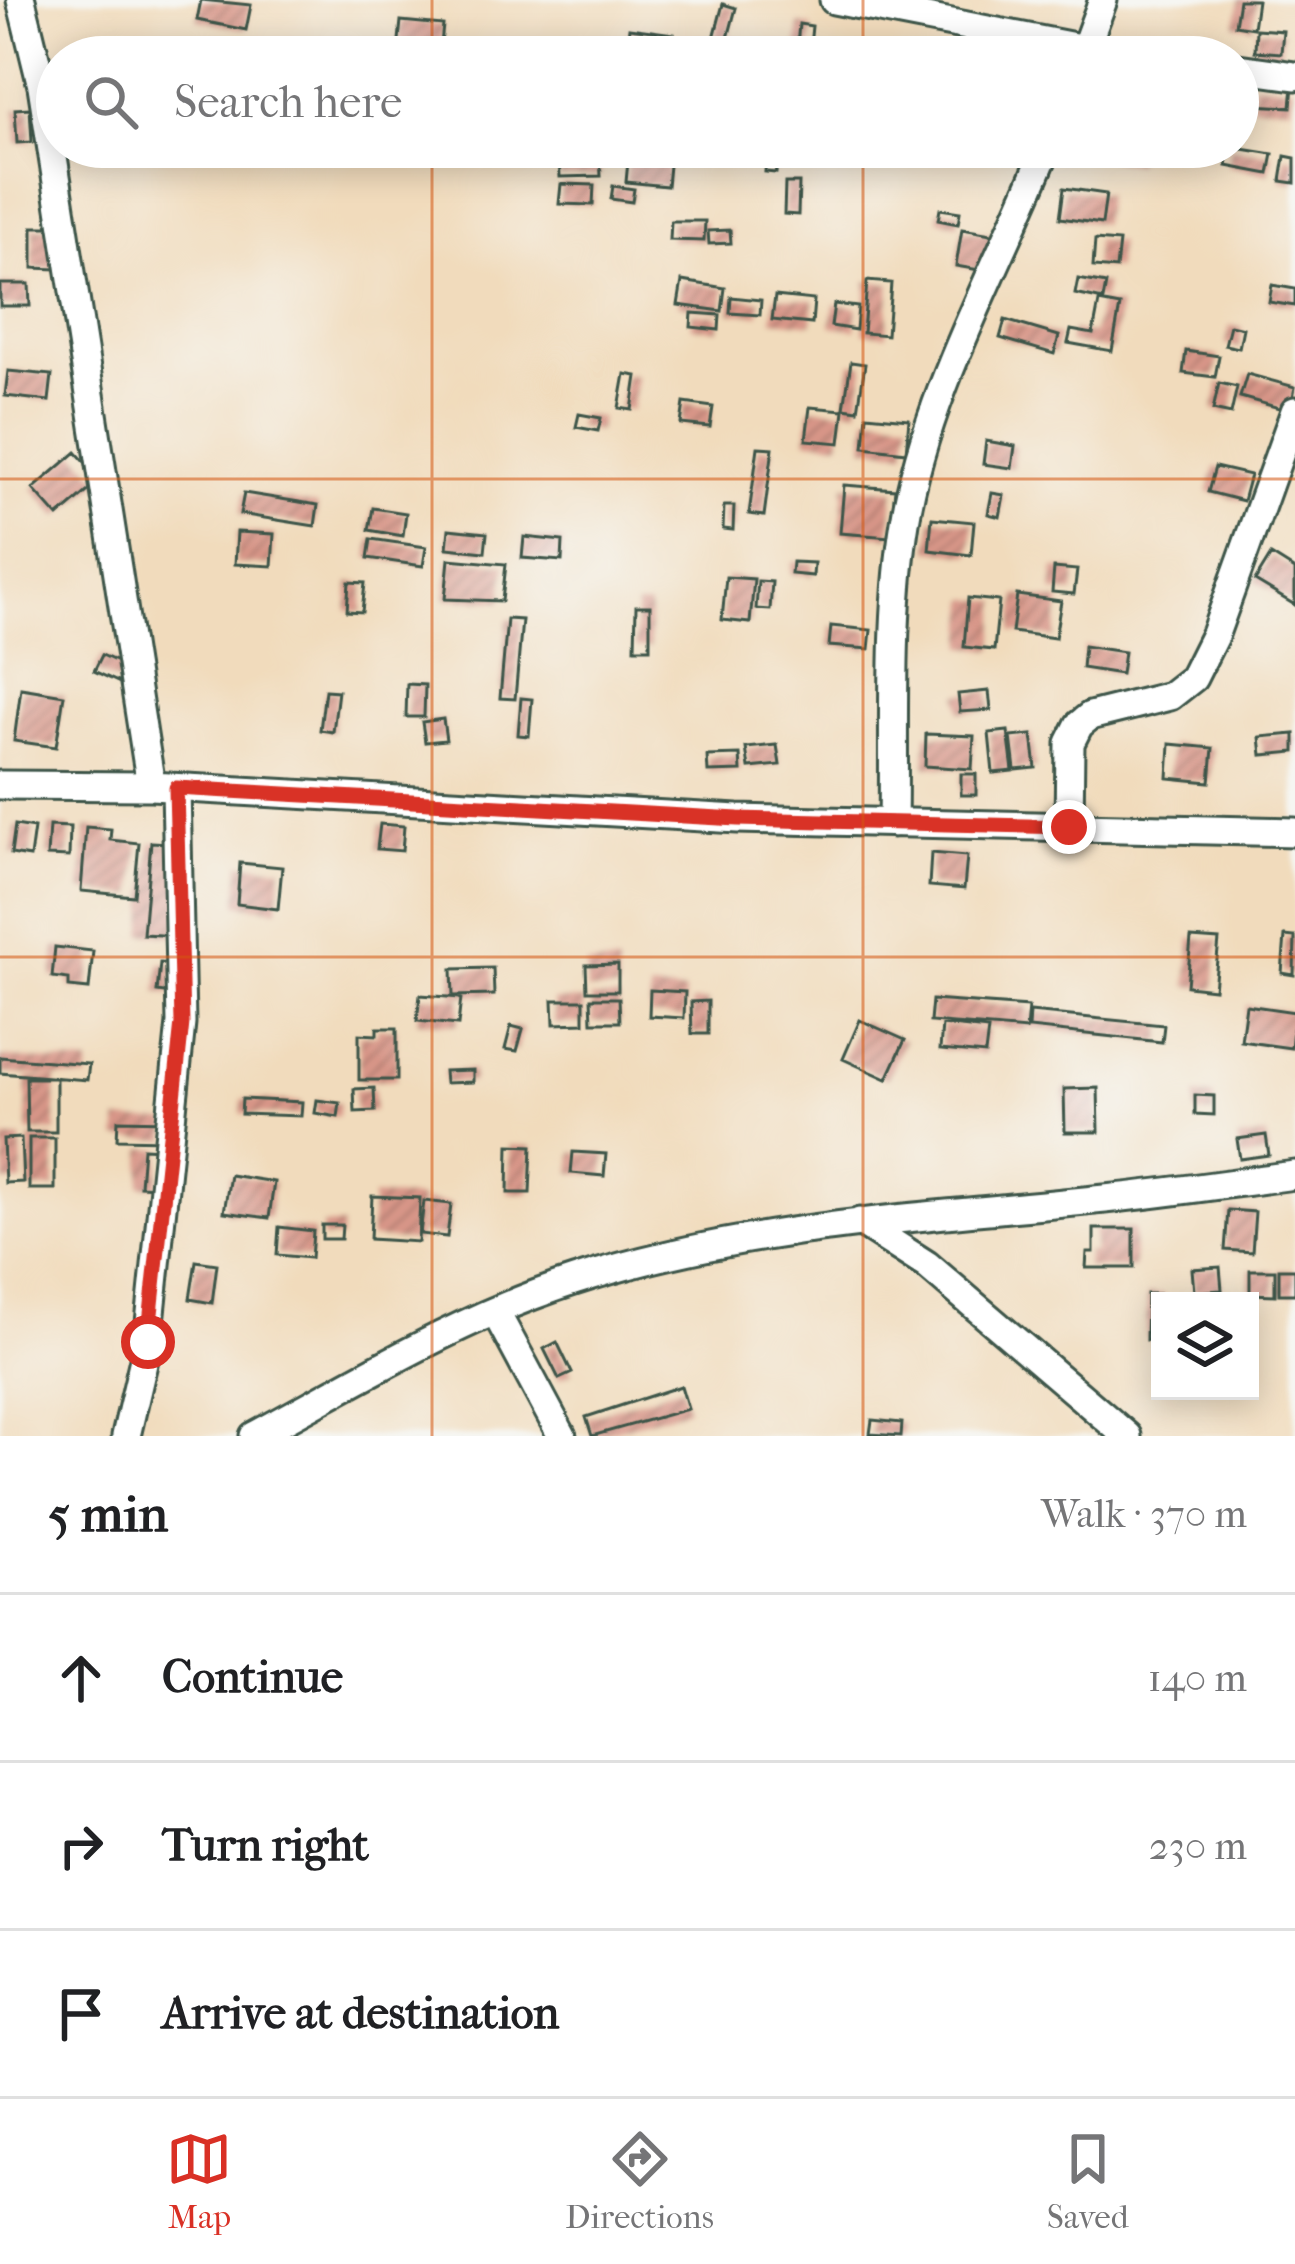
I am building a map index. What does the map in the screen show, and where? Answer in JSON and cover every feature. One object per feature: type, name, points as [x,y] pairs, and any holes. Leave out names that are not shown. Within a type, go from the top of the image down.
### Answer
[{"type":"street","points":[[21,0],[36,61]]},
{"type":"street","points":[[834,0],[1004,36]]},
{"type":"street","points":[[1090,36],[1103,0]]},
{"type":"street","points":[[1259,71],[1295,76]]},
{"type":"street","points":[[56,168],[164,787],[182,1023],[148,1342],[126,1436]]},
{"type":"street","points":[[893,823],[896,590],[905,518],[922,450],[969,326],[1038,168]]},
{"type":"street","points":[[1069,827],[1070,743],[1078,725],[1090,716],[1170,696],[1193,678],[1216,634],[1295,411]]},
{"type":"street","points":[[0,785],[164,787],[738,819],[1295,832]]},
{"type":"street","points":[[254,1436],[439,1335],[573,1281],[703,1247],[860,1222],[1111,1198],[1295,1174]]},
{"type":"street","points":[[860,1222],[927,1265],[1127,1436]]},
{"type":"street","points":[[496,1313],[562,1436]]},
{"type":"building","points":[[201,0],[251,5],[246,30],[197,20]]},
{"type":"building","points":[[1239,0],[1257,0],[1253,28],[1235,25]]},
{"type":"building","points":[[723,4],[736,8],[729,36],[715,36]]},
{"type":"building","points":[[401,21],[443,25],[442,36],[399,36]]},
{"type":"building","points":[[799,24],[812,26],[811,36],[798,36]]},
{"type":"building","points":[[629,28],[674,34],[674,36],[628,36]]},
{"type":"building","points":[[1256,29],[1283,31],[1281,53],[1259,51]]},
{"type":"building","points":[[1259,83],[1293,86],[1291,107],[1259,105]]},
{"type":"building","points":[[30,108],[32,142],[17,143],[15,109]]},
{"type":"building","points":[[1259,152],[1273,154],[1269,174],[1238,168],[1259,168]]},
{"type":"building","points":[[1285,156],[1295,158],[1295,183],[1281,181]]},
{"type":"building","points":[[560,168],[601,168],[601,176],[560,177]]},
{"type":"building","points":[[627,168],[669,168],[667,186],[626,182]]},
{"type":"building","points":[[785,183],[799,183],[798,215],[784,214]]},
{"type":"building","points":[[561,184],[594,185],[593,205],[559,204]]},
{"type":"building","points":[[613,186],[634,189],[632,202],[611,199]]},
{"type":"building","points":[[1064,188],[1106,194],[1102,224],[1060,218]]},
{"type":"building","points":[[940,209],[960,212],[958,224],[938,220]]},
{"type":"building","points":[[671,221],[705,221],[704,241],[670,240]]},
{"type":"building","points":[[33,227],[57,227],[57,269],[33,268]]},
{"type":"building","points":[[962,229],[997,235],[991,272],[956,266]]},
{"type":"building","points":[[730,230],[731,243],[709,244],[708,231]]},
{"type":"building","points":[[1095,240],[1119,242],[1116,269],[1093,267]]},
{"type":"building","points":[[1078,279],[1106,284],[1103,300],[1075,294]]},
{"type":"building","points":[[682,281],[725,288],[722,311],[678,305]]},
{"type":"building","points":[[867,281],[891,283],[887,335],[863,333]]},
{"type":"building","points":[[0,284],[29,284],[30,306],[0,306]]},
{"type":"building","points":[[1272,285],[1295,289],[1295,306],[1269,302]]},
{"type":"building","points":[[775,296],[814,300],[812,324],[772,320]]},
{"type":"building","points":[[731,297],[761,300],[760,315],[730,313]]},
{"type":"building","points":[[1099,302],[1120,306],[1112,351],[1068,343],[1071,330],[1093,334]]},
{"type":"building","points":[[834,304],[858,307],[856,330],[831,326]]},
{"type":"building","points":[[692,313],[720,315],[719,330],[691,327]]},
{"type":"building","points":[[1005,320],[1059,336],[1054,354],[1000,338]]},
{"type":"building","points":[[1230,325],[1243,328],[1239,348],[1225,345]]},
{"type":"building","points":[[1186,351],[1219,356],[1215,377],[1183,373]]},
{"type":"building","points":[[851,362],[865,364],[858,410],[844,408]]},
{"type":"building","points":[[8,371],[52,375],[49,401],[5,396]]},
{"type":"building","points":[[625,374],[637,376],[632,410],[619,408]]},
{"type":"building","points":[[1247,374],[1295,387],[1290,411],[1240,397]]},
{"type":"building","points":[[1219,383],[1237,387],[1231,414],[1213,410]]},
{"type":"building","points":[[684,403],[713,407],[710,427],[681,424]]},
{"type":"building","points":[[810,407],[844,410],[840,443],[806,440]]},
{"type":"building","points":[[579,414],[601,418],[598,431],[576,427]]},
{"type":"building","points":[[867,415],[909,419],[906,452],[864,447]]},
{"type":"building","points":[[986,441],[1015,446],[1012,468],[983,464]]},
{"type":"building","points":[[758,447],[773,448],[764,516],[749,514]]},
{"type":"building","points":[[76,452],[101,480],[58,517],[33,489]]},
{"type":"building","points":[[1215,467],[1250,475],[1243,501],[1208,492]]},
{"type":"building","points":[[844,485],[895,489],[890,537],[840,533]]},
{"type":"building","points":[[244,493],[318,505],[315,526],[240,514]]},
{"type":"building","points":[[992,493],[1004,495],[1000,517],[988,514]]},
{"type":"building","points":[[724,506],[734,506],[733,530],[723,529]]},
{"type":"building","points":[[373,508],[406,513],[403,536],[369,530]]},
{"type":"building","points":[[932,518],[974,522],[971,555],[929,550]]},
{"type":"building","points":[[449,529],[487,533],[485,552],[447,548]]},
{"type":"building","points":[[237,532],[274,534],[272,566],[235,564]]},
{"type":"building","points":[[524,537],[563,541],[562,561],[522,558]]},
{"type":"building","points":[[371,539],[426,547],[423,566],[368,558]]},
{"type":"building","points":[[1271,555],[1295,570],[1295,605],[1255,581]]},
{"type":"building","points":[[449,559],[506,564],[502,601],[445,599]]},
{"type":"building","points":[[792,562],[814,563],[813,576],[791,574]]},
{"type":"building","points":[[1054,568],[1077,570],[1074,594],[1052,592]]},
{"type":"building","points":[[726,577],[754,579],[750,623],[722,620]]},
{"type":"building","points":[[758,581],[772,582],[770,610],[756,609]]},
{"type":"building","points":[[349,582],[365,583],[362,612],[347,611]]},
{"type":"building","points":[[1017,595],[1061,601],[1055,638],[1012,632]]},
{"type":"building","points":[[968,598],[999,601],[994,650],[964,647]]},
{"type":"building","points":[[636,606],[650,606],[650,648],[635,648]]},
{"type":"building","points":[[507,619],[522,620],[515,699],[500,698]]},
{"type":"building","points":[[831,626],[871,630],[869,649],[829,646]]},
{"type":"building","points":[[1084,646],[1124,652],[1121,674],[1082,668]]},
{"type":"building","points":[[102,655],[141,673],[133,689],[94,671]]},
{"type":"building","points":[[407,684],[425,685],[424,717],[406,717]]},
{"type":"building","points":[[21,688],[64,695],[56,747],[14,741]]},
{"type":"building","points":[[325,690],[338,691],[333,732],[320,730]]},
{"type":"building","points":[[989,691],[991,710],[960,712],[958,694]]},
{"type":"building","points":[[521,698],[532,699],[529,736],[518,735]]},
{"type":"building","points":[[443,719],[446,740],[425,742],[422,722]]},
{"type":"building","points":[[1008,731],[1013,771],[993,773],[989,733]]},
{"type":"building","points":[[926,734],[974,736],[972,769],[925,766]]},
{"type":"building","points":[[1295,734],[1295,752],[1262,755],[1260,737]]},
{"type":"building","points":[[1032,735],[1036,768],[1015,770],[1011,737]]},
{"type":"building","points":[[1170,744],[1213,748],[1210,782],[1168,778]]},
{"type":"building","points":[[777,745],[780,765],[749,768],[746,748]]},
{"type":"building","points":[[740,755],[741,771],[708,772],[707,756]]},
{"type":"building","points":[[961,774],[976,774],[976,795],[961,795]]},
{"type":"building","points":[[380,824],[404,826],[402,851],[377,849]]},
{"type":"building","points":[[15,825],[34,828],[30,857],[11,854]]},
{"type":"building","points":[[49,826],[70,827],[69,857],[47,856]]},
{"type":"building","points":[[86,827],[111,829],[110,840],[139,843],[134,896],[81,891]]},
{"type":"building","points":[[151,842],[185,844],[177,936],[143,934]]},
{"type":"building","points":[[931,853],[967,856],[964,889],[929,886]]},
{"type":"building","points":[[240,863],[282,867],[278,909],[237,904]]},
{"type":"building","points":[[1285,936],[1295,937],[1294,975],[1282,973]]},
{"type":"building","points":[[1191,938],[1219,940],[1214,989],[1187,986]]},
{"type":"building","points":[[55,947],[93,951],[89,989],[69,987],[69,979],[52,977]]},
{"type":"building","points":[[160,963],[174,964],[172,994],[157,992]]},
{"type":"building","points":[[618,964],[618,991],[587,991],[586,965]]},
{"type":"building","points":[[493,968],[494,995],[453,996],[452,969]]},
{"type":"building","points":[[650,990],[685,992],[684,1018],[649,1016]]},
{"type":"building","points":[[420,995],[461,998],[458,1025],[417,1021]]},
{"type":"building","points":[[591,998],[619,998],[620,1022],[592,1022]]},
{"type":"building","points":[[553,1000],[584,1000],[584,1023],[554,1024]]},
{"type":"building","points":[[932,1000],[1028,1007],[1026,1030],[930,1022]]},
{"type":"building","points":[[708,1001],[708,1034],[692,1034],[691,1002]]},
{"type":"building","points":[[1246,1005],[1295,1012],[1291,1048],[1241,1041]]},
{"type":"building","points":[[1030,1012],[1164,1025],[1162,1042],[1029,1028]]},
{"type":"building","points":[[860,1020],[905,1040],[887,1079],[843,1059]]},
{"type":"building","points":[[942,1025],[988,1030],[985,1054],[940,1050]]},
{"type":"building","points":[[511,1026],[523,1029],[517,1051],[505,1049]]},
{"type":"building","points":[[377,1028],[397,1028],[397,1080],[359,1080],[359,1034],[377,1035]]},
{"type":"building","points":[[0,1057],[89,1064],[87,1080],[0,1073]]},
{"type":"building","points":[[473,1070],[473,1082],[445,1083],[444,1071]]},
{"type":"building","points":[[26,1078],[56,1078],[56,1132],[27,1132]]},
{"type":"building","points":[[374,1088],[375,1111],[355,1112],[354,1089]]},
{"type":"building","points":[[1098,1088],[1099,1132],[1065,1132],[1064,1089]]},
{"type":"building","points":[[1195,1095],[1214,1096],[1214,1115],[1195,1114]]},
{"type":"building","points":[[242,1099],[302,1102],[301,1116],[241,1114]]},
{"type":"building","points":[[317,1100],[340,1103],[338,1117],[315,1113]]},
{"type":"building","points":[[118,1120],[168,1121],[167,1140],[117,1139]]},
{"type":"building","points":[[1266,1135],[1269,1155],[1240,1159],[1237,1139]]},
{"type":"building","points":[[21,1138],[23,1182],[5,1183],[3,1139]]},
{"type":"building","points":[[29,1138],[55,1138],[55,1189],[29,1189]]},
{"type":"building","points":[[509,1145],[532,1146],[530,1193],[508,1193]]},
{"type":"building","points":[[143,1148],[161,1149],[158,1187],[140,1186]]},
{"type":"building","points":[[573,1152],[606,1154],[604,1176],[571,1173]]},
{"type":"building","points":[[230,1175],[274,1182],[269,1218],[224,1212]]},
{"type":"building","points":[[372,1196],[420,1198],[418,1242],[370,1239]]},
{"type":"building","points":[[424,1201],[451,1204],[447,1237],[420,1234]]},
{"type":"building","points":[[1228,1210],[1255,1212],[1252,1252],[1225,1250]]},
{"type":"building","points":[[322,1225],[342,1225],[341,1239],[322,1239]]},
{"type":"building","points":[[279,1227],[313,1231],[311,1258],[277,1255]]},
{"type":"building","points":[[1094,1229],[1134,1229],[1134,1268],[1086,1268],[1087,1252],[1094,1252]]},
{"type":"building","points":[[196,1261],[217,1264],[212,1303],[190,1299]]},
{"type":"building","points":[[1220,1267],[1222,1290],[1194,1292],[1192,1269]]},
{"type":"building","points":[[1279,1269],[1295,1269],[1295,1294],[1279,1294]]},
{"type":"building","points":[[1250,1270],[1275,1270],[1275,1295],[1250,1292]]},
{"type":"building","points":[[1147,1294],[1151,1294],[1151,1340],[1146,1340]]},
{"type":"building","points":[[557,1342],[572,1373],[559,1379],[544,1349]]},
{"type":"building","points":[[681,1386],[688,1409],[592,1436],[586,1417]]},
{"type":"building","points":[[872,1420],[902,1423],[901,1436],[870,1434]]},
{"type":"route","points":[[148,1342],[182,1023],[176,788],[738,819],[1069,827]]}]
